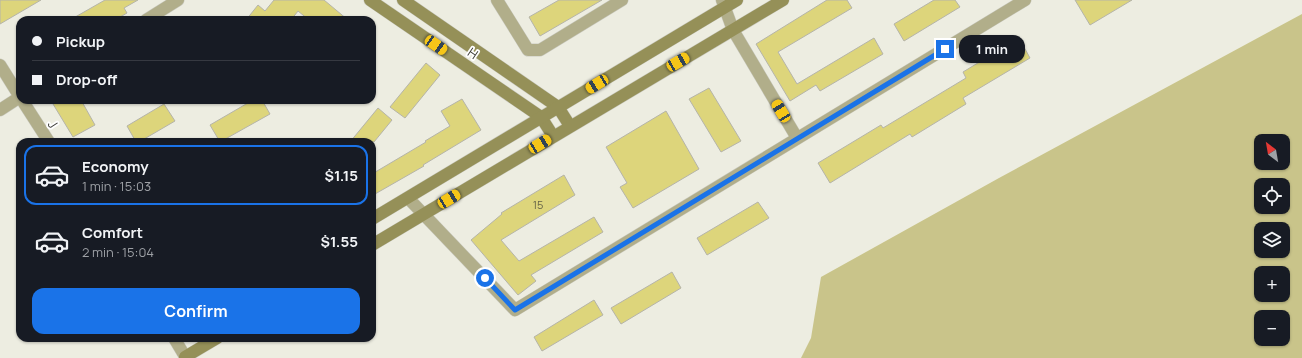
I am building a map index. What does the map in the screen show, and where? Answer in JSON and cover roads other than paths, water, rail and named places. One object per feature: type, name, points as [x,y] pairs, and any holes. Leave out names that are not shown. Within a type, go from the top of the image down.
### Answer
[{"type":"street","points":[[152,16],[178,0]]},
{"type":"street","name":"H","points":[[370,0],[541,117],[553,136]]},
{"type":"street","name":"H","points":[[403,0],[558,107],[570,126]]},
{"type":"street","points":[[497,0],[528,50],[540,50],[622,0]]},
{"type":"street","points":[[376,217],[558,107],[723,4],[737,0]]},
{"type":"street","points":[[376,243],[783,0]]},
{"type":"street","points":[[408,198],[515,310],[1025,0]]},
{"type":"street","points":[[723,4],[733,30],[798,138]]},
{"type":"street","points":[[0,65],[16,91]]},
{"type":"street","points":[[0,110],[16,100]]},
{"type":"street","name":"J","points":[[24,104],[46,138]]},
{"type":"street","points":[[177,342],[186,357],[210,342]]}]
